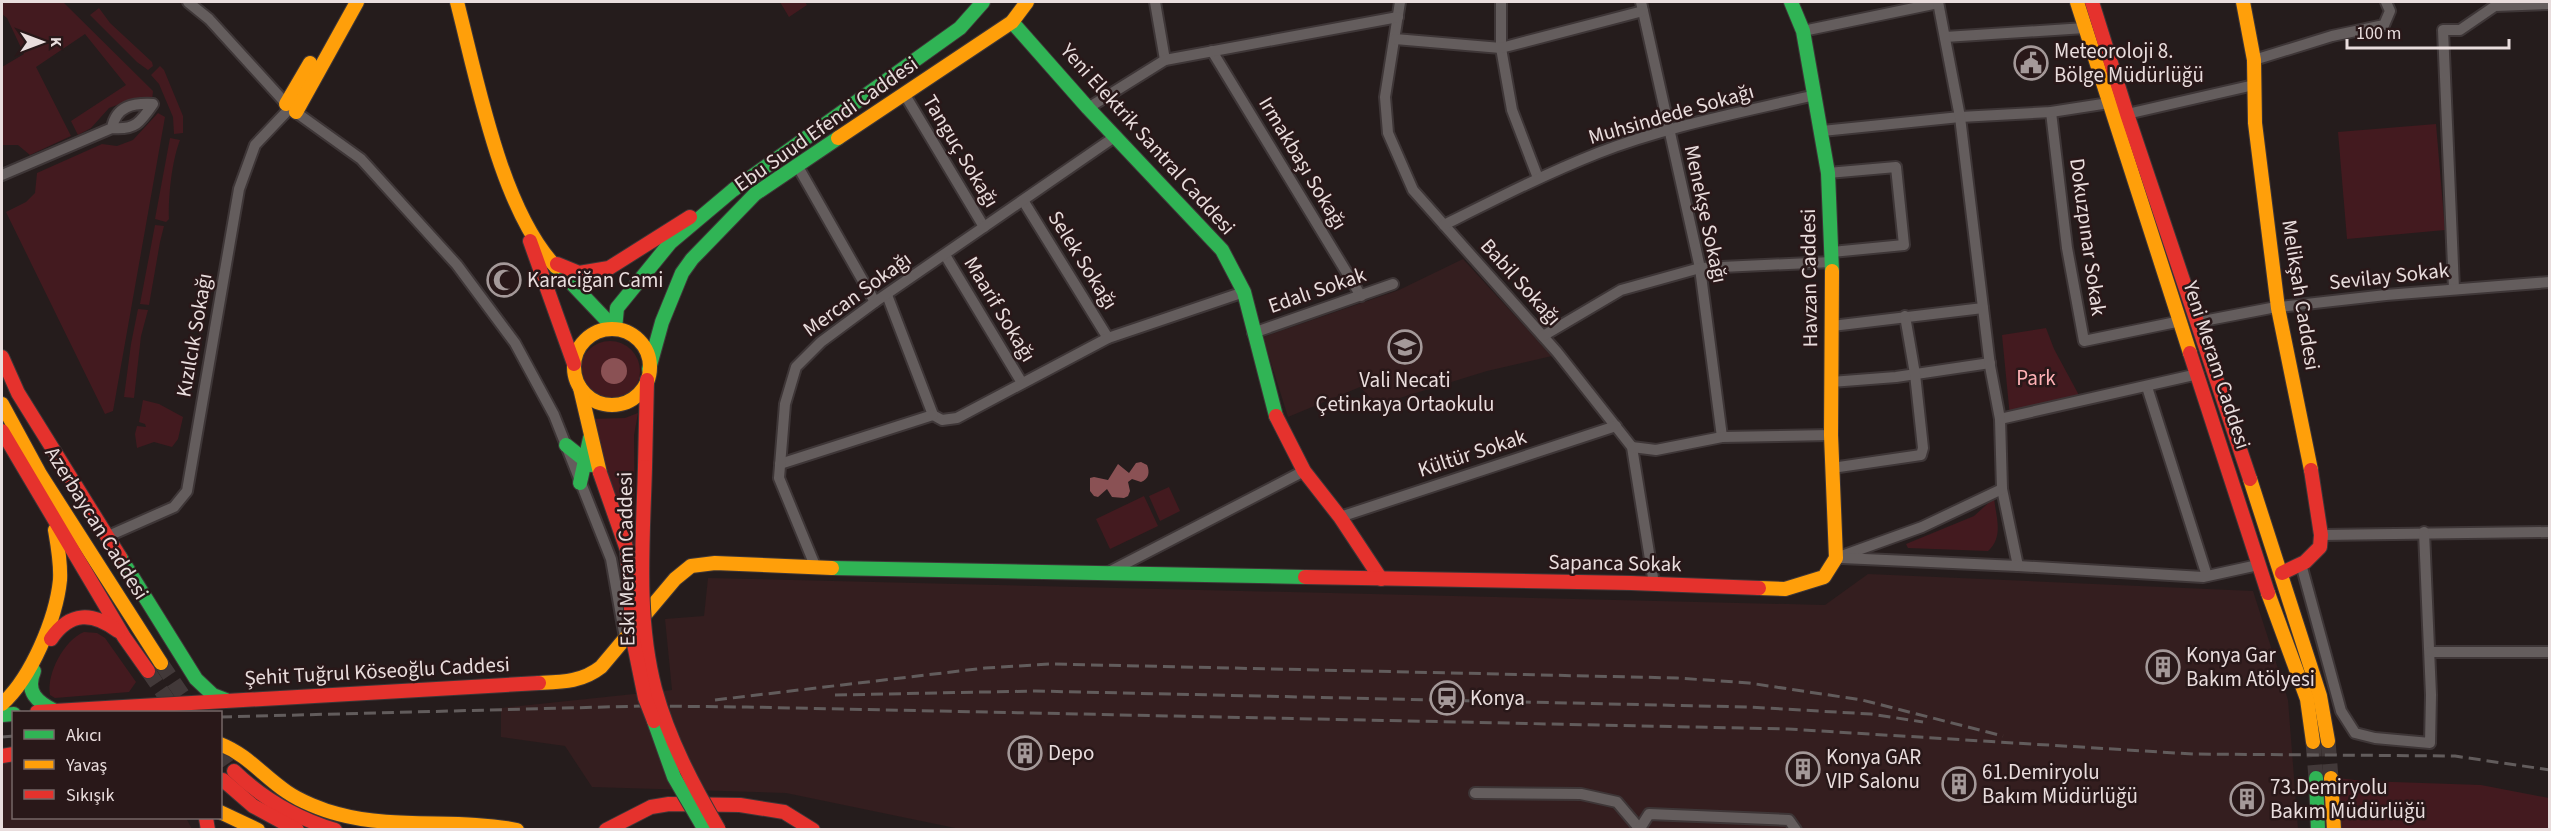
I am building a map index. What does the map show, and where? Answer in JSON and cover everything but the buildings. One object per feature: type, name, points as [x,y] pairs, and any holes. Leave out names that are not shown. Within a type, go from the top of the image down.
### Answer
[{"type":"main road","points":[[291,108],[348,2]]},
{"type":"main road","points":[[291,108],[311,82],[357,2]]},
{"type":"main road","points":[[457,2],[495,145],[574,364],[575,377],[580,388],[598,402],[612,405],[633,398],[648,375],[648,355],[640,342],[629,333],[615,329],[600,330],[587,338],[578,350],[574,364]]},
{"type":"main road","name":"Ebu Suud Efendi Caddesi","points":[[648,375],[675,288],[692,259],[755,194],[1012,22],[1027,2]]},
{"type":"main road","name":"Havzan Caddesi","points":[[1791,2],[1803,31],[1828,173],[1832,257],[1831,435],[1836,558]]},
{"type":"main road","name":"Yeni Meram Caddesi","points":[[2078,2],[2258,565],[2307,699],[2313,742]]},
{"type":"main road","name":"Yeni Meram Caddesi","points":[[2092,2],[2127,114],[2282,573],[2320,696],[2328,741]]},
{"type":"main road","name":"Melikşah Caddesi","points":[[2242,2],[2254,60],[2255,123],[2278,308],[2306,440],[2321,535]]},
{"type":"main road","name":"Ebu Suud Efendi Caddesi","points":[[615,329],[617,308],[658,257],[733,190],[960,28],[979,4]]},
{"type":"main road","name":"Yeni Elektrik Santral Caddesi","points":[[1012,22],[1088,108],[1222,250],[1244,292],[1274,412],[1304,471],[1340,517],[1381,579]]},
{"type":"main road","points":[[550,261],[579,273],[609,268],[733,190]]},
{"type":"main road","points":[[521,216],[550,261],[615,329]]},
{"type":"main road","points":[[2,357],[18,393],[196,679],[213,695],[229,701]]},
{"type":"main road","name":"Eski Meram Caddesi","points":[[648,375],[643,598],[650,664],[663,716],[675,748],[693,786],[719,830]]},
{"type":"main road","name":"Eski Meram Caddesi","points":[[580,388],[600,473],[627,550],[633,639],[645,698],[674,777],[705,830]]},
{"type":"main road","name":"Azerbaycan Caddesi","points":[[2,404],[40,474],[161,663]]},
{"type":"main road","name":"Azerbaycan Caddesi","points":[[2,431],[124,637],[148,672]]},
{"type":"main road","points":[[580,483],[591,435]]},
{"type":"main road","points":[[566,445],[600,473]]},
{"type":"main road","points":[[2,704],[23,680],[52,620],[58,600],[60,556],[51,516]]},
{"type":"main road","points":[[2282,573],[2301,564],[2320,547],[2321,535]]},
{"type":"main road","name":"Sapanca Sokak","points":[[675,579],[692,566],[715,563],[816,568],[1654,584],[1785,589],[1824,577],[1836,558]]},
{"type":"main road","name":"Şehit Tuğrul Köseoğlu Caddesi","points":[[55,711],[573,681],[592,674],[675,579]]},
{"type":"main road","points":[[55,711],[35,700],[29,685],[61,626],[79,617],[98,618],[110,624],[124,637]]},
{"type":"main road","points":[[222,745],[238,751],[288,793],[336,814],[369,821],[493,825],[517,830]]},
{"type":"main road","points":[[297,830],[253,806],[228,775],[307,820],[335,830]]},
{"type":"main road","points":[[2316,778],[2319,830]]},
{"type":"main road","points":[[2331,778],[2334,830]]},
{"type":"main road","points":[[606,830],[638,812],[669,804],[740,805],[784,812],[801,825],[813,830]]},
{"type":"main road","points":[[631,830],[638,812]]},
{"type":"main road","points":[[222,813],[258,830]]},
{"type":"street","points":[[188,2],[209,19],[291,108],[361,159],[457,265],[515,343],[554,415],[611,560],[625,638]]},
{"type":"street","points":[[1155,2],[1165,60]]},
{"type":"street","name":"Babil Sokağı","points":[[1400,2],[1385,97],[1388,133],[1413,190],[1543,336],[1632,447],[1654,584]]},
{"type":"street","points":[[1501,2],[1501,48],[1512,111],[1538,178]]},
{"type":"street","points":[[1803,31],[1938,2],[1960,117],[1989,363],[2000,419],[2002,489],[2018,566]]},
{"type":"street","points":[[2254,60],[2332,36],[2384,25],[2390,11],[2386,2]]},
{"type":"street","points":[[2454,289],[2443,30],[2460,30],[2495,6],[2503,4],[2550,4]]},
{"type":"street","points":[[1395,39],[1501,48],[1642,6]]},
{"type":"street","name":"Menekşe Sokağı","points":[[1642,6],[1700,268],[1722,437]]},
{"type":"street","points":[[1088,108],[1165,60],[1398,17]]},
{"type":"street","points":[[1944,37],[2085,28]]},
{"type":"street","name":"Irmakbaşı Sokağı","points":[[1212,51],[1361,296]]},
{"type":"street","points":[[2127,114],[2254,85]]},
{"type":"street","name":"Tanguç Sokağı","points":[[905,95],[984,227]]},
{"type":"street","name":"Muhsindede Sokağı","points":[[1444,225],[1538,178],[1599,153],[1669,130],[1815,95]]},
{"type":"street","points":[[1822,131],[1960,117],[2051,112],[2109,103]]},
{"type":"street","name":"Kızılcık Sokağı","points":[[106,537],[174,507],[187,491],[239,189],[255,146],[291,108]]},
{"type":"street","name":"Dokuzpınar Sokak","points":[[2051,112],[2067,249],[2084,341],[2181,321]]},
{"type":"street","points":[[2,175],[112,128]]},
{"type":"street","name":"Mercan Sokağı","points":[[816,568],[779,478],[785,404],[796,367],[821,342],[875,302],[1024,202],[1116,136]]},
{"type":"street","points":[[797,165],[875,302]]},
{"type":"street","points":[[1543,336],[1621,290],[1700,268],[1832,257],[1904,245],[1896,167],[1828,173]]},
{"type":"street","name":"Selek Sokağı","points":[[1024,202],[1108,338]]},
{"type":"street","name":"Maarif Sokağı","points":[[945,255],[1022,383]]},
{"type":"street","name":"Sevilay Sokak","points":[[2198,322],[2247,311],[2454,289],[2550,282]]},
{"type":"street","name":"Edalı Sokak","points":[[1253,333],[1393,284]]},
{"type":"street","points":[[887,295],[933,414],[942,420],[957,418],[1108,338],[1244,292]]},
{"type":"street","points":[[1832,326],[1983,308]]},
{"type":"street","points":[[1832,468],[1921,455],[1923,448],[1915,374],[1905,316]]},
{"type":"street","points":[[1831,382],[1915,374],[1989,363]]},
{"type":"street","points":[[2000,419],[2198,374]]},
{"type":"street","points":[[2147,387],[2207,576]]},
{"type":"street","points":[[780,464],[933,414]]},
{"type":"street","name":"Kültür Sokak","points":[[1340,517],[1616,426]]},
{"type":"street","points":[[1632,447],[1656,450],[1722,437],[1831,435]]},
{"type":"street","points":[[1105,574],[1304,471]]},
{"type":"street","points":[[1836,558],[1922,527],[2002,489]]},
{"type":"street","points":[[2301,564],[2341,711],[2355,733],[2375,738],[2430,743],[2430,652],[2424,532]]},
{"type":"street","points":[[2321,535],[2550,532]]},
{"type":"street","points":[[1836,558],[2207,576],[2258,565]]},
{"type":"street","points":[[2430,652],[2550,652]]},
{"type":"street","points":[[1475,793],[1590,796],[1617,802],[1639,829],[1648,814],[1790,820],[1796,830]]},
{"type":"shaded area","name":"Vali Necati Çetinkaya Ortaokulu","points":[[1463,259],[1552,356],[1487,371],[1377,405],[1360,387],[1288,417],[1263,337],[1399,290]]},
{"type":"shaded area","points":[[614,358],[623,362],[627,371],[623,380],[614,384],[605,380],[601,371],[605,362]]},
{"type":"shaded area","points":[[1141,462],[1147,465],[1148,475],[1141,482],[1132,479],[1128,482],[1130,491],[1128,496],[1112,497],[1107,489],[1098,497],[1090,491],[1090,478],[1108,480],[1118,464],[1129,473],[1136,463]]},
{"type":"shaded area","points":[[1868,574],[2253,591],[2288,700],[2298,829],[960,829],[786,793],[592,787],[565,746],[501,737],[501,708],[672,690],[665,619],[704,616],[708,578],[1825,605]]},
{"type":"shaded area","points":[[12,760],[12,819],[187,819],[192,829],[2,830],[2,761]]},
{"type":"green space","points":[[2,2],[63,2],[153,91],[152,101],[125,102],[109,108],[91,128],[78,135],[71,121],[126,85],[85,34],[36,67],[71,136],[30,155],[18,145],[2,145],[2,67],[24,54],[7,18],[2,14]]},
{"type":"green space","points":[[780,2],[805,2],[807,5],[789,17]]},
{"type":"green space","points":[[99,8],[110,23],[152,62],[153,66],[148,70],[137,62],[90,15]]},
{"type":"green space","points":[[160,66],[164,70],[183,116],[183,133],[174,134],[173,117],[159,84],[151,75]]},
{"type":"green space","points":[[158,113],[165,117],[113,411],[105,414],[6,212],[26,202],[35,193],[37,173],[102,144],[117,146],[133,140]]},
{"type":"green space","points":[[2436,124],[2445,230],[2347,239],[2338,132]]},
{"type":"green space","points":[[170,138],[180,140],[171,179],[169,219],[166,222],[155,219]]},
{"type":"green space","points":[[155,225],[164,226],[149,305],[140,304]]},
{"type":"green space","points":[[138,309],[148,310],[141,336],[134,398],[124,397],[131,344]]},
{"type":"green space","name":"Park","points":[[2046,328],[2054,349],[2081,399],[2010,417],[2002,335]]},
{"type":"green space","points":[[610,341],[631,350],[640,371],[631,392],[610,401],[589,392],[580,371],[589,350]]},
{"type":"green space","points":[[143,400],[159,404],[183,417],[178,439],[172,447],[154,442],[137,448],[135,434],[137,426],[146,427],[145,424],[139,422]]},
{"type":"green space","points":[[638,413],[634,435],[635,546],[631,545],[590,419],[625,418]]},
{"type":"green space","points":[[1169,487],[1180,511],[1160,521],[1149,496]]},
{"type":"green space","points":[[1144,496],[1158,526],[1110,549],[1096,519]]},
{"type":"green space","points":[[1994,498],[1997,533],[1988,551],[1908,548],[1906,544],[1974,516]]},
{"type":"green space","points":[[84,632],[97,633],[105,638],[136,682],[129,692],[55,698],[50,695],[51,677],[58,659],[70,642]]},
{"type":"green space","points":[[2328,777],[2364,781],[2481,785],[2549,798],[2549,829],[2335,829]]},
{"type":"tunnel","points":[[161,663],[193,711]]},
{"type":"tunnel","points":[[148,671],[175,711]]},
{"type":"tunnel","points":[[2328,741],[2331,778]]},
{"type":"tunnel","points":[[2313,742],[2316,778]]},
{"type":"tunnel","points":[[222,754],[234,771]]},
{"type":"railway","points":[[715,700],[985,668],[1051,664],[1677,678],[1749,683],[1862,700],[2003,736]]},
{"type":"railway","points":[[835,695],[1035,691],[1747,707],[1871,714],[1923,722]]},
{"type":"railway","points":[[222,717],[643,706],[1788,729],[2193,754],[2455,756],[2550,770]]},
{"type":"railway","points":[[2,737],[12,736]]},
{"type":"traffic: fast","points":[[615,329],[617,308],[670,243],[733,190],[960,28],[983,2]]},
{"type":"traffic: fast","points":[[1791,2],[1803,31],[1828,173],[1832,271]]},
{"type":"traffic: fast","points":[[1012,22],[1088,108],[1222,250],[1244,292],[1276,416]]},
{"type":"traffic: fast","points":[[649,369],[662,322],[682,273],[692,259],[755,194],[838,138]]},
{"type":"traffic: fast","points":[[556,267],[615,329]]},
{"type":"traffic: fast","points":[[580,483],[590,438]]},
{"type":"traffic: fast","points":[[566,445],[591,465]]},
{"type":"traffic: fast","points":[[120,557],[196,679],[213,695],[226,700]]},
{"type":"traffic: fast","points":[[832,568],[1305,577]]},
{"type":"traffic: fast","points":[[34,671],[31,685],[34,696],[55,711]]},
{"type":"traffic: fast","points":[[2,715],[12,714]]},
{"type":"traffic: fast","points":[[654,721],[674,777],[705,830]]},
{"type":"traffic: fast","points":[[2316,778],[2318,830]]},
{"type":"traffic: slow","points":[[296,112],[357,2]]},
{"type":"traffic: slow","points":[[457,2],[493,142],[506,178],[520,212],[537,242],[556,267]]},
{"type":"traffic: slow","points":[[838,138],[1012,22],[1027,2]]},
{"type":"traffic: slow","points":[[2077,2],[2190,353]]},
{"type":"traffic: slow","points":[[2243,2],[2254,60],[2255,123],[2278,308],[2311,470]]},
{"type":"traffic: slow","points":[[286,104],[310,63]]},
{"type":"traffic: slow","points":[[1759,588],[1785,589],[1824,577],[1836,558],[1831,435],[1832,271]]},
{"type":"traffic: slow","points":[[612,329],[626,332],[639,340],[647,353],[650,367],[647,381],[639,394],[626,402],[612,405],[598,402],[585,394],[577,381],[574,367],[577,353],[585,340],[598,332],[612,329]]},
{"type":"traffic: slow","points":[[580,388],[600,473]]},
{"type":"traffic: slow","points":[[2,404],[40,474],[161,663]]},
{"type":"traffic: slow","points":[[2250,479],[2320,696],[2328,741]]},
{"type":"traffic: slow","points":[[2,704],[23,679],[48,630],[60,580],[55,530]]},
{"type":"traffic: slow","points":[[539,683],[587,676],[601,667],[675,579],[691,566],[715,563],[832,568]]},
{"type":"traffic: slow","points":[[2268,593],[2307,699],[2313,742]]},
{"type":"traffic: slow","points":[[222,745],[239,754],[292,795],[332,812],[382,822],[472,825],[517,830]]},
{"type":"traffic: slow","points":[[2331,778],[2334,830]]},
{"type":"traffic: slow","points":[[222,813],[258,830]]},
{"type":"traffic: jam","points":[[2092,2],[2127,114],[2250,479]]},
{"type":"traffic: jam","points":[[557,264],[579,273],[609,268],[690,217]]},
{"type":"traffic: jam","points":[[530,241],[574,364]]},
{"type":"traffic: jam","points":[[2190,353],[2268,593]]},
{"type":"traffic: jam","points":[[2,357],[18,393],[120,557]]},
{"type":"traffic: jam","points":[[645,467],[647,380]]},
{"type":"traffic: jam","points":[[1276,416],[1304,471],[1340,517],[1381,579]]},
{"type":"traffic: jam","points":[[2,431],[124,637],[148,671]]},
{"type":"traffic: jam","points":[[645,467],[642,579],[649,662],[661,708],[675,744],[719,830]]},
{"type":"traffic: jam","points":[[2282,573],[2305,562],[2320,547],[2321,535],[2311,470]]},
{"type":"traffic: jam","points":[[600,473],[627,550],[633,639],[645,698],[654,721]]},
{"type":"traffic: jam","points":[[1305,577],[1631,583],[1759,588]]},
{"type":"traffic: jam","points":[[51,639],[66,623],[82,617],[100,620],[118,631]]},
{"type":"traffic: jam","points":[[54,711],[539,683]]},
{"type":"traffic: jam","points":[[2,756],[12,754]]},
{"type":"traffic: jam","points":[[234,771],[281,806],[307,820],[335,830]]},
{"type":"traffic: jam","points":[[223,780],[253,806],[297,830]]},
{"type":"traffic: jam","points":[[606,830],[651,807],[669,804],[740,805],[784,812],[813,830]]},
{"type":"traffic: jam","points":[[206,819],[208,830]]},
{"type":"place","name":"Meteoroloji 8. Bölge Müdürlüğü","points":[[2031,63]]},
{"type":"place","name":"Karaciğan Cami","points":[[504,280]]},
{"type":"place","name":"Vali Necati Çetinkaya Ortaokulu","points":[[1405,347]]},
{"type":"place","name":"Konya Gar Bakım Atölyesi","points":[[2163,667]]},
{"type":"place","name":"Konya","points":[[1447,698]]},
{"type":"place","name":"Depo","points":[[1025,753]]},
{"type":"place","name":"Konya GAR VIP Salonu","points":[[1803,769]]},
{"type":"place","name":"61.Demiryolu Bakım Müdürlüğü","points":[[1959,784]]},
{"type":"place","name":"73.Demiryolu Bakım Müdürlüğü","points":[[2247,799]]}]
